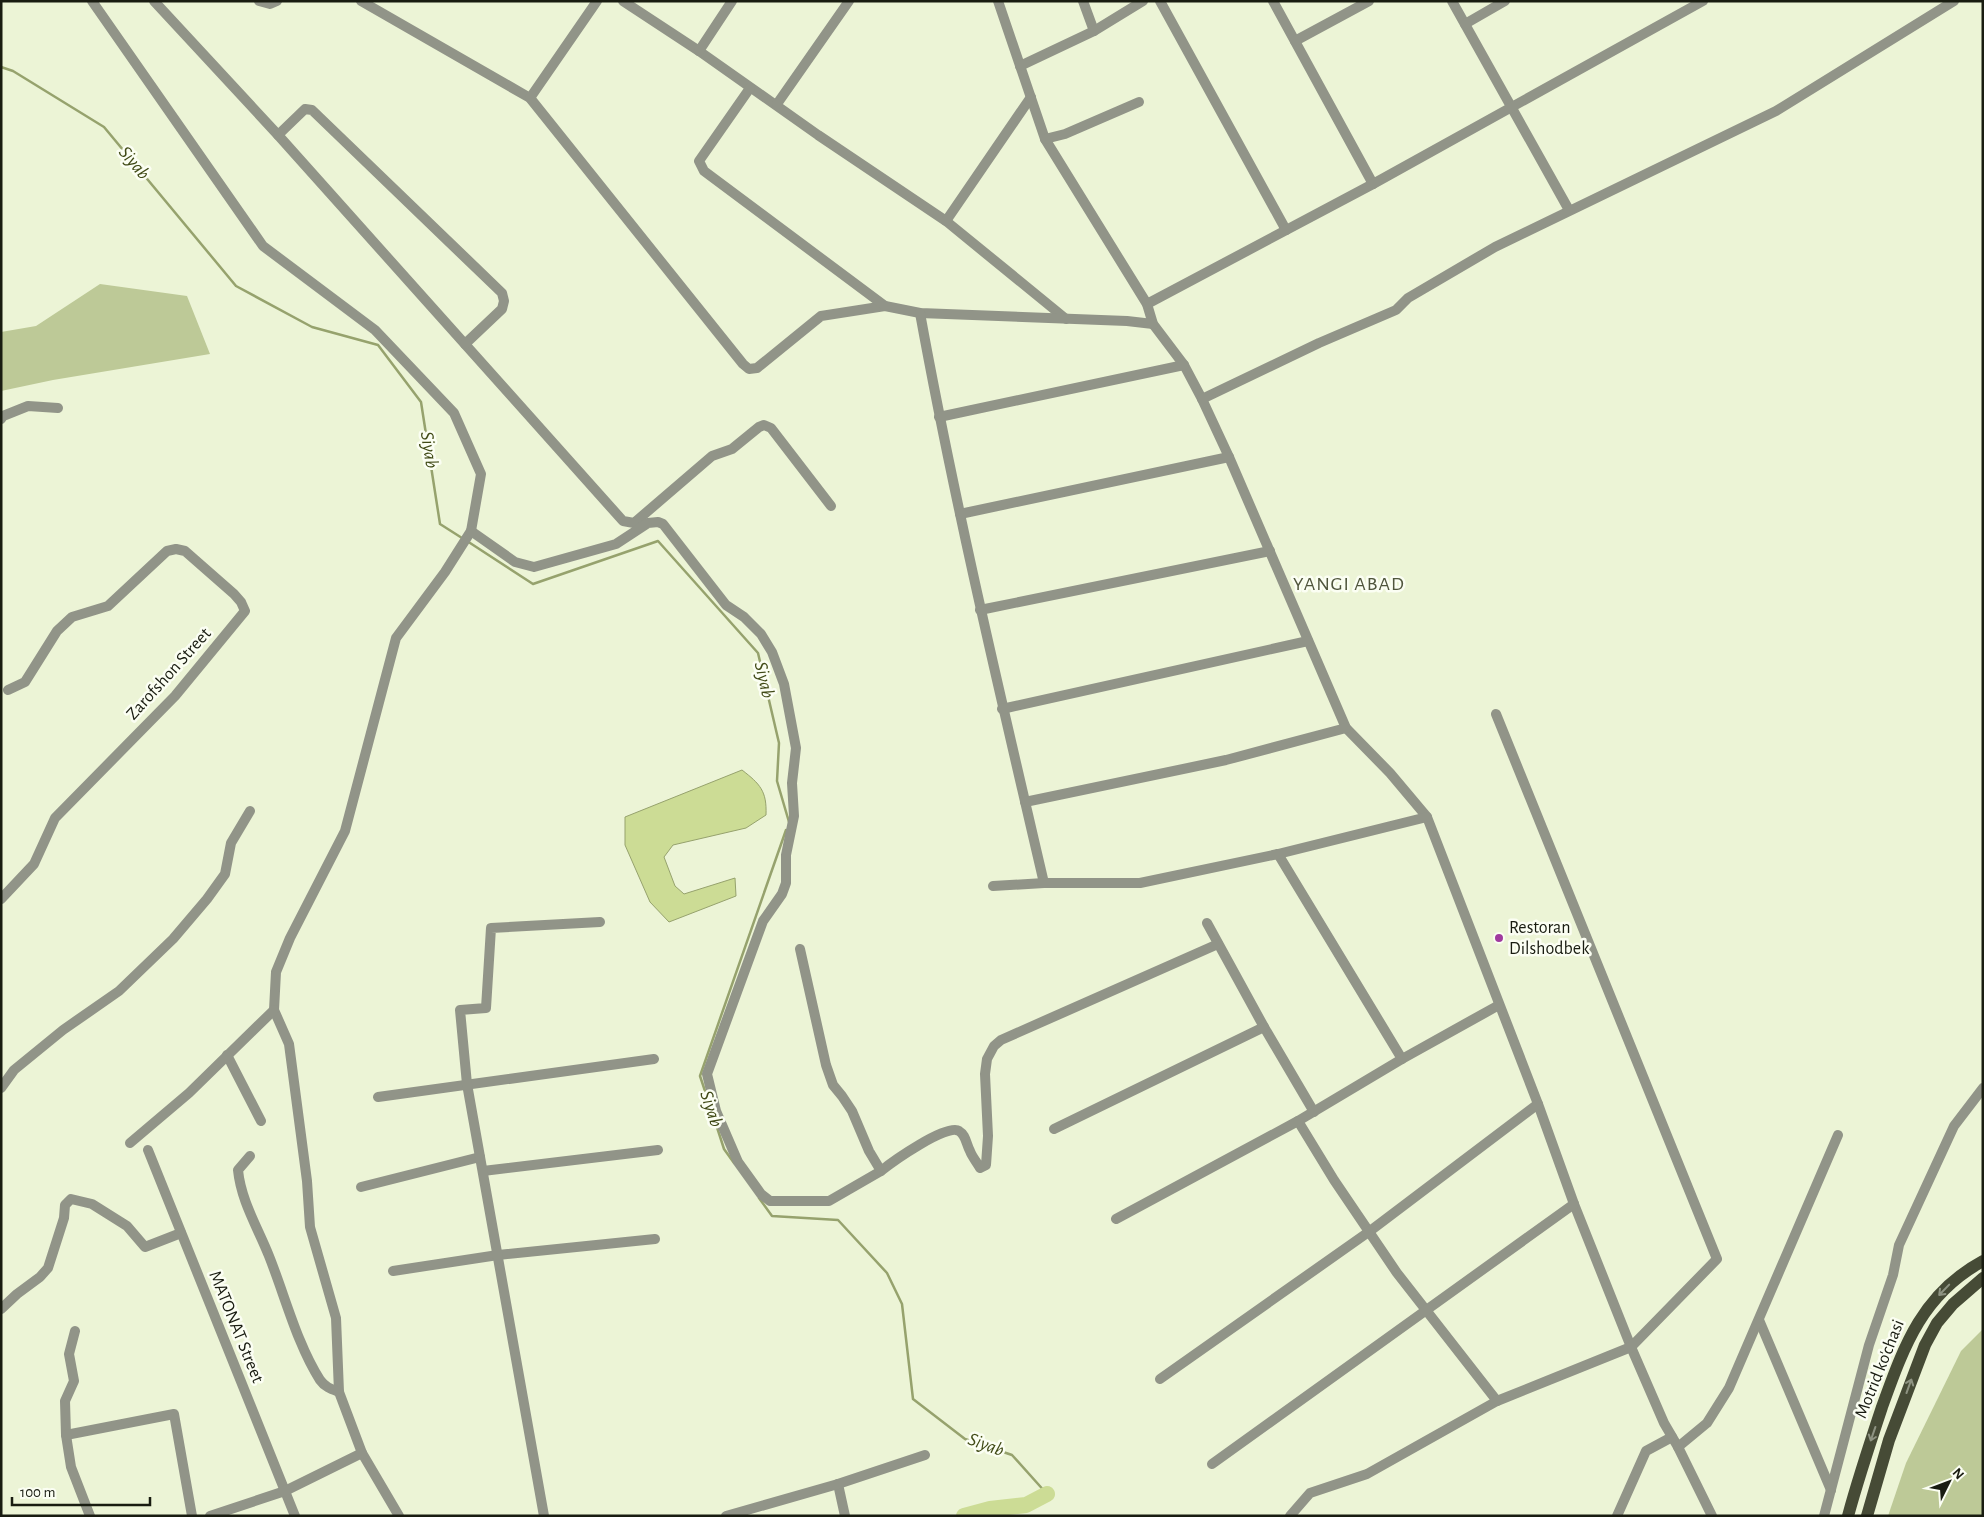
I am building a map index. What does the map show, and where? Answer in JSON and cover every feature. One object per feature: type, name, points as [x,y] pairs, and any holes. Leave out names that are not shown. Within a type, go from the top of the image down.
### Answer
[{"type":"main road","name":"Motrid ko'chasi","points":[[1848,1516],[1871,1439],[1907,1341],[1922,1316],[1940,1294],[1961,1275],[1983,1261]]},
{"type":"main road","name":"Motrid ko'chasi","points":[[1867,1516],[1889,1440],[1925,1345],[1953,1304],[1983,1278]]},
{"type":"street","points":[[92,1],[263,246],[376,330],[454,413],[481,474],[471,530],[445,572],[396,638],[345,831],[290,938],[276,972],[274,1010],[289,1044],[307,1181],[310,1227],[336,1318],[339,1392],[362,1453],[399,1516]]},
{"type":"street","points":[[154,1],[278,135],[623,521],[634,523],[712,456],[732,449],[758,427],[764,425],[771,428],[831,506]]},
{"type":"street","points":[[259,1],[270,4],[277,1]]},
{"type":"street","points":[[361,1],[530,98],[749,369],[757,368],[821,316],[885,306],[920,313],[1127,321],[1153,324]]},
{"type":"street","points":[[530,98],[597,1]]},
{"type":"street","points":[[623,1],[750,88],[777,104],[818,135],[946,221],[1066,319]]},
{"type":"street","points":[[698,51],[732,1]]},
{"type":"street","points":[[777,104],[849,1]]},
{"type":"street","points":[[998,1],[1045,139],[1147,304],[1153,324],[1184,365],[1202,400],[1229,457],[1346,728],[1390,774],[1426,817],[1631,1348],[1664,1423],[1712,1516]]},
{"type":"street","points":[[1082,1],[1094,31]]},
{"type":"street","points":[[1020,66],[1094,31],[1143,1]]},
{"type":"street","points":[[1160,1],[1286,230]]},
{"type":"street","points":[[1273,1],[1373,184]]},
{"type":"street","points":[[1295,41],[1369,1]]},
{"type":"street","points":[[1452,1],[1569,210]]},
{"type":"street","points":[[1465,24],[1505,1]]},
{"type":"street","points":[[1147,304],[1373,184],[1703,1]]},
{"type":"street","points":[[1202,400],[1319,343],[1396,310],[1408,298],[1495,247],[1776,111],[1954,1]]},
{"type":"street","points":[[750,88],[699,161],[704,171],[885,306]]},
{"type":"street","points":[[946,221],[1031,97]]},
{"type":"street","points":[[1045,139],[1065,134],[1139,102]]},
{"type":"street","points":[[278,135],[305,109],[312,110],[502,293],[504,301],[502,309],[465,344]]},
{"type":"street","points":[[920,313],[939,417],[980,610],[1044,883]]},
{"type":"street","points":[[939,417],[1184,365]]},
{"type":"street","points":[[1,419],[3,416],[28,406],[58,408]]},
{"type":"street","points":[[960,514],[1229,457]]},
{"type":"street","points":[[646,513],[652,516],[653,522]]},
{"type":"street","points":[[471,530],[515,562],[534,567],[616,544],[648,523],[663,524],[726,605],[744,617],[761,634],[772,652],[784,684],[796,748],[792,783],[794,816],[786,855],[786,883],[782,894],[762,921],[707,1074],[716,1111],[738,1162],[761,1194],[770,1201],[829,1201],[881,1171],[895,1159],[938,1135],[954,1129],[959,1130],[966,1139],[970,1151],[980,1168],[986,1165],[988,1136],[985,1074],[987,1060],[994,1046],[1001,1040],[1218,944]]},
{"type":"street","name":"Zarofshon Street","points":[[1,899],[34,864],[55,818],[175,696],[245,610],[234,594],[185,551],[176,549],[167,551],[108,606],[72,617],[56,631],[25,682],[8,690]]},
{"type":"street","points":[[980,610],[1270,551]]},
{"type":"street","points":[[1002,709],[1308,641]]},
{"type":"street","points":[[1290,1516],[1310,1493],[1366,1474],[1498,1401],[1631,1348],[1717,1259],[1496,714]]},
{"type":"street","points":[[1025,802],[1226,760],[1346,728]]},
{"type":"street","points":[[1,1088],[14,1070],[62,1030],[119,991],[173,939],[207,899],[225,874],[231,842],[250,811]]},
{"type":"street","points":[[993,886],[1044,883],[1140,883],[1278,854],[1426,817]]},
{"type":"street","points":[[1278,854],[1402,1059]]},
{"type":"street","points":[[544,1516],[467,1084],[460,1010],[486,1008],[491,928],[600,922]]},
{"type":"street","points":[[1207,924],[1314,1112]]},
{"type":"street","points":[[800,949],[832,1086],[842,1096],[852,1111],[869,1150],[881,1171]]},
{"type":"street","points":[[1116,1219],[1298,1121],[1402,1059],[1499,1005]]},
{"type":"street","points":[[130,1143],[189,1093],[274,1010]]},
{"type":"street","points":[[1054,1129],[1264,1027]]},
{"type":"street","points":[[227,1055],[261,1121]]},
{"type":"street","points":[[378,1097],[654,1059]]},
{"type":"street","points":[[1824,1516],[1869,1345],[1893,1275],[1899,1244],[1954,1126],[1983,1088]]},
{"type":"street","points":[[1160,1379],[1370,1231],[1538,1104]]},
{"type":"street","points":[[1298,1121],[1334,1180],[1397,1273],[1498,1401]]},
{"type":"street","points":[[1678,1447],[1707,1423],[1729,1388],[1838,1135]]},
{"type":"street","name":"MATONAT Street","points":[[148,1150],[295,1516]]},
{"type":"street","points":[[482,1171],[658,1150]]},
{"type":"street","points":[[250,1156],[238,1170],[240,1188],[305,1351],[326,1388],[339,1392]]},
{"type":"street","points":[[361,1187],[480,1157]]},
{"type":"street","points":[[1,1309],[40,1277],[48,1268],[64,1218],[65,1205],[71,1199],[92,1204],[127,1226],[145,1247],[181,1233]]},
{"type":"street","points":[[1212,1464],[1574,1204]]},
{"type":"street","points":[[393,1271],[498,1255],[655,1239]]},
{"type":"street","points":[[1759,1320],[1831,1490]]},
{"type":"street","points":[[75,1331],[68,1354],[74,1382],[65,1401],[66,1435],[71,1467],[90,1516]]},
{"type":"street","points":[[66,1435],[174,1414],[192,1516]]},
{"type":"street","points":[[1617,1516],[1646,1451],[1672,1436]]},
{"type":"street","points":[[210,1516],[285,1491],[362,1453]]},
{"type":"street","points":[[726,1516],[838,1484],[924,1455]]},
{"type":"street","points":[[838,1484],[845,1516]]},
{"type":"shaded area","points":[[100,284],[187,296],[210,354],[53,380],[1,391],[1,332],[36,326]]},
{"type":"shaded area","points":[[742,770],[758,784],[764,794],[766,815],[746,828],[673,845],[664,857],[675,886],[684,894],[735,878],[736,896],[669,922],[650,902],[625,845],[625,817]]},
{"type":"shaded area","points":[[1983,1329],[1983,1516],[1888,1516],[1906,1463],[1961,1351]]},
{"type":"waterway","name":"Siyab","points":[[1,67],[13,71],[104,127],[236,286],[312,327],[378,345],[421,402],[440,524],[462,538]]},
{"type":"waterway","name":"Siyab","points":[[467,541],[533,584],[658,541],[758,653],[779,743],[777,781],[789,822]]},
{"type":"waterway","name":"Siyab","points":[[709,1103],[700,1076],[786,830]]},
{"type":"waterway","name":"Siyab","points":[[714,1118],[724,1149],[734,1163]]},
{"type":"waterway","name":"Siyab","points":[[759,1198],[772,1216],[838,1220],[887,1273],[902,1304],[913,1399],[965,1439],[1012,1455],[1047,1494]]},
{"type":"waterway","name":"Siyab","points":[[964,1516],[990,1509],[1026,1505],[1047,1494]]},
{"type":"place","name":"Restoran Dilshodbek","points":[[1499,938]]},
{"type":"district","name":"YANGI ABAD","points":[[1349,584]]}]
